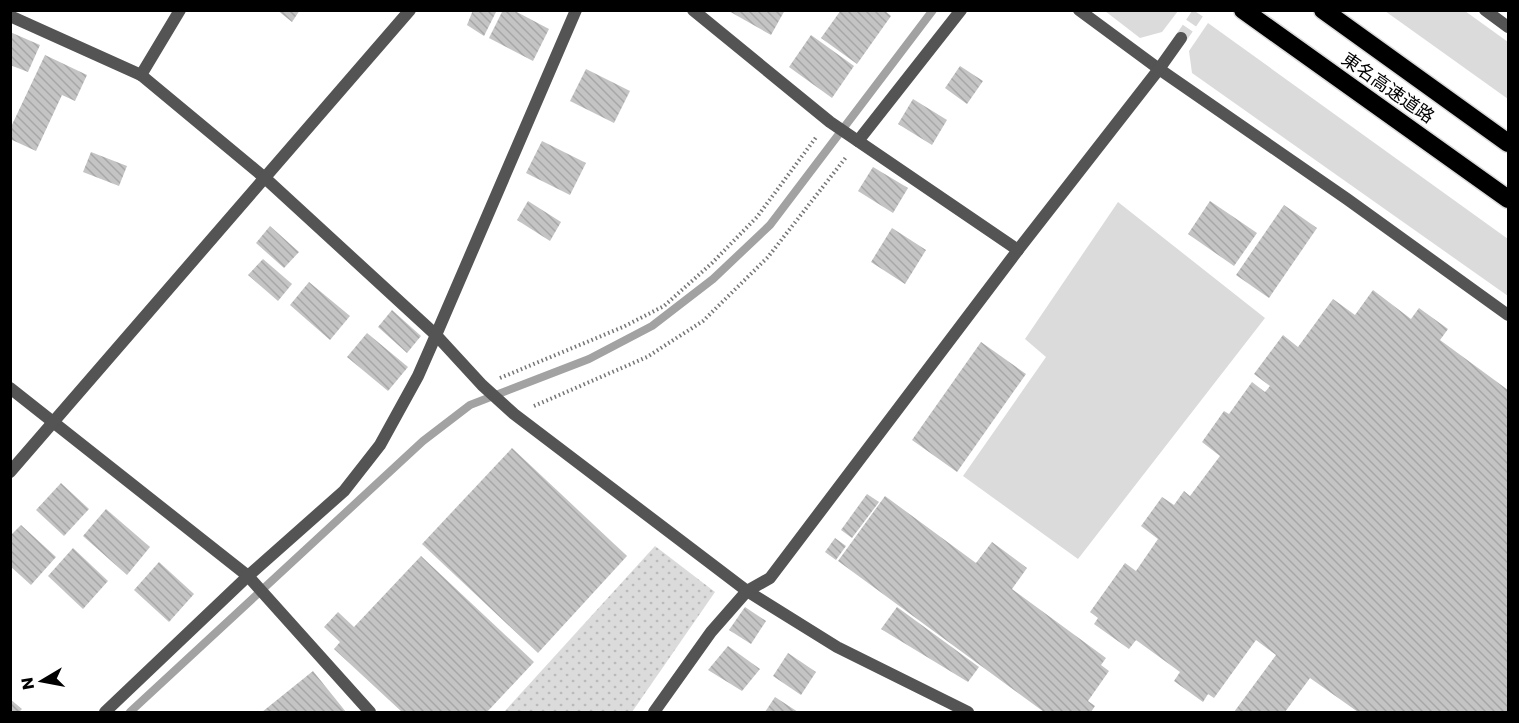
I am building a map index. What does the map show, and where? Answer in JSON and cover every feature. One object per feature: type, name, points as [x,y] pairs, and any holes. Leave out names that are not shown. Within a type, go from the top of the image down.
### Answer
[{"type":"highway","name":"東名高速道路","points":[[1243,10],[1509,199]]},
{"type":"highway","name":"東名高速道路","points":[[1323,10],[1509,143]]},
{"type":"street","points":[[141,75],[180,10]]},
{"type":"street","points":[[10,472],[410,10]]},
{"type":"street","points":[[105,712],[344,491],[380,446],[418,376],[576,10]]},
{"type":"street","points":[[693,10],[829,122],[1018,250]]},
{"type":"street","points":[[857,141],[961,10]]},
{"type":"street","points":[[1079,10],[1159,69],[1509,315]]},
{"type":"street","points":[[1485,10],[1509,27]]},
{"type":"street","points":[[10,16],[141,75],[265,178],[436,335],[483,386],[511,411],[747,591],[837,647],[968,712]]},
{"type":"street","points":[[654,712],[711,632],[747,591],[770,578],[1181,38]]},
{"type":"street","points":[[10,388],[249,577],[370,712]]},
{"type":"path","points":[[483,386],[623,327],[664,306],[712,263],[757,217],[829,122]]},
{"type":"path","points":[[511,411],[647,357],[703,321],[768,257],[857,141]]},
{"type":"shaded area","points":[[1105,11],[1178,11],[1162,32],[1140,38]]},
{"type":"shaded area","points":[[1385,11],[1465,11],[1508,42],[1508,99]]},
{"type":"shaded area","points":[[1208,23],[1508,239],[1508,296],[1192,73],[1189,51]]},
{"type":"shaded area","points":[[1118,202],[1265,318],[1078,559],[963,476],[1046,357],[1025,339]]},
{"type":"shaded area","points":[[655,546],[715,592],[632,712],[504,712]]},
{"type":"building","points":[[277,10],[300,10],[292,22]]},
{"type":"building","points":[[473,10],[497,10],[484,36],[467,25]]},
{"type":"building","points":[[503,10],[513,10],[549,29],[533,61],[489,38]]},
{"type":"building","points":[[727,10],[785,10],[771,35]]},
{"type":"building","points":[[841,10],[884,10],[891,16],[857,64],[821,38]]},
{"type":"building","points":[[10,32],[40,45],[28,72],[10,65]]},
{"type":"building","points":[[811,35],[854,66],[832,98],[789,67]]},
{"type":"building","points":[[45,55],[87,75],[75,101],[62,95],[36,151],[10,139],[10,129]]},
{"type":"building","points":[[960,66],[983,81],[967,104],[945,88]]},
{"type":"building","points":[[586,69],[630,91],[614,123],[570,101]]},
{"type":"building","points":[[913,99],[947,120],[932,145],[898,124]]},
{"type":"building","points":[[542,141],[586,163],[570,195],[526,173]]},
{"type":"building","points":[[91,152],[127,166],[119,186],[83,172]]},
{"type":"building","points":[[873,167],[908,188],[893,213],[858,191]]},
{"type":"building","points":[[528,201],[561,222],[550,241],[517,220]]},
{"type":"building","points":[[1210,201],[1257,233],[1234,266],[1188,234]]},
{"type":"building","points":[[1284,205],[1317,228],[1269,298],[1236,275]]},
{"type":"building","points":[[270,226],[299,252],[284,268],[256,243]]},
{"type":"building","points":[[892,228],[926,250],[905,284],[871,262]]},
{"type":"building","points":[[263,259],[292,284],[278,301],[248,275]]},
{"type":"building","points":[[309,282],[350,316],[330,340],[290,305]]},
{"type":"building","points":[[1373,290],[1411,319],[1419,308],[1448,329],[1440,340],[1508,390],[1508,712],[1358,712],[1310,678],[1285,712],[1234,712],[1276,655],[1256,640],[1214,698],[1208,694],[1203,702],[1174,681],[1180,672],[1136,640],[1129,649],[1094,624],[1098,618],[1090,612],[1125,563],[1136,571],[1158,539],[1141,526],[1162,497],[1174,505],[1184,491],[1190,496],[1220,456],[1202,442],[1224,411],[1229,414],[1252,382],[1265,392],[1270,386],[1254,374],[1283,335],[1298,347],[1333,299],[1355,315]]},
{"type":"building","points":[[392,310],[421,336],[407,353],[378,327]]},
{"type":"building","points":[[367,333],[408,367],[388,391],[347,357]]},
{"type":"building","points":[[981,342],[1026,374],[957,472],[912,440]]},
{"type":"building","points":[[512,448],[627,556],[538,653],[422,544]]},
{"type":"building","points":[[61,483],[89,509],[64,536],[36,510]]},
{"type":"building","points":[[867,494],[879,502],[852,538],[841,530]]},
{"type":"building","points":[[885,496],[976,563],[992,542],[1027,568],[1012,589],[1106,658],[1101,665],[1109,671],[1088,701],[1095,706],[1091,712],[1044,712],[838,561]]},
{"type":"building","points":[[106,509],[150,547],[127,575],[83,536]]},
{"type":"building","points":[[21,525],[56,557],[31,585],[10,566],[10,536]]},
{"type":"building","points":[[835,538],[846,546],[836,560],[825,552]]},
{"type":"building","points":[[73,548],[108,581],[83,609],[48,576]]},
{"type":"building","points":[[421,556],[534,662],[487,712],[402,712],[334,649],[340,642],[324,627],[338,612],[354,627]]},
{"type":"building","points":[[159,562],[194,594],[169,622],[134,590]]},
{"type":"building","points":[[745,607],[766,621],[751,644],[729,630]]},
{"type":"building","points":[[897,607],[979,667],[968,682],[881,629]]},
{"type":"building","points":[[728,646],[760,669],[742,691],[708,670]]},
{"type":"building","points":[[788,653],[816,672],[801,695],[773,676]]},
{"type":"building","points":[[313,671],[346,712],[262,712]]},
{"type":"building","points":[[775,697],[798,712],[765,712]]},
{"type":"building","points":[[10,699],[22,709],[19,712],[10,712]]},
{"type":"waterway","points":[[130,712],[423,441],[470,405],[589,359],[652,326],[713,279],[770,225],[933,10]]},
{"type":"tunnel","points":[[1181,38],[1200,10]]}]
